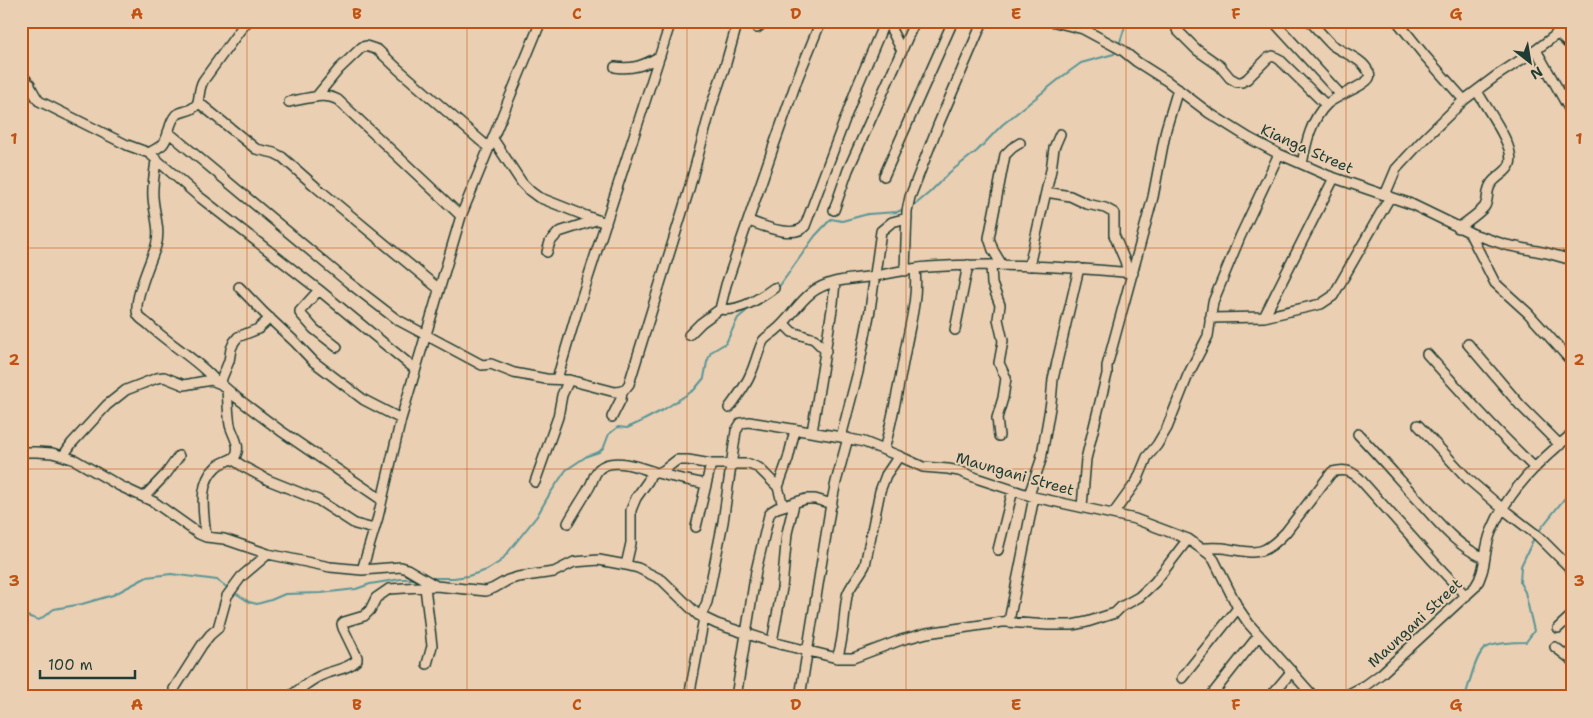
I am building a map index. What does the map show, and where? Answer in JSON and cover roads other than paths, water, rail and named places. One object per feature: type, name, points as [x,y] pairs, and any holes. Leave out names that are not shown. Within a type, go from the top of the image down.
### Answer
[{"type":"street","points":[[248,21],[199,88],[198,102],[189,111],[177,114],[173,119],[163,144],[153,156],[153,198],[158,232],[136,303],[138,316],[160,336],[281,431],[382,500]]},
{"type":"street","points":[[362,570],[382,500],[400,419],[461,216],[541,21]]},
{"type":"street","points":[[557,379],[671,21]]},
{"type":"street","points":[[168,132],[348,282],[396,319],[482,365],[492,364],[514,373],[546,379],[569,380],[615,392],[622,392],[629,384],[688,193],[712,104],[738,21]]},
{"type":"street","points":[[757,28],[766,21]]},
{"type":"street","points":[[689,336],[701,323],[720,309],[726,285],[795,86],[821,21]]},
{"type":"street","points":[[748,222],[791,232],[801,230],[805,226],[857,87],[886,21]]},
{"type":"street","points":[[886,21],[902,51]]},
{"type":"street","points":[[834,210],[848,170],[915,21]]},
{"type":"street","points":[[884,176],[953,21]]},
{"type":"street","points":[[905,270],[907,218],[910,197],[939,123],[983,21]]},
{"type":"street","name":"Kianga Street","points":[[1052,21],[1083,29],[1122,50],[1209,113],[1279,154],[1334,178],[1411,204],[1469,232],[1506,245],[1572,260]]},
{"type":"street","points":[[1273,21],[1340,94]]},
{"type":"street","points":[[1302,164],[1306,141],[1315,121],[1326,105],[1340,94],[1364,83],[1370,75],[1363,64],[1331,44],[1310,21]]},
{"type":"street","points":[[1397,21],[1464,100]]},
{"type":"street","points":[[1210,318],[1264,317],[1321,304],[1329,300],[1333,296],[1387,196],[1396,169],[1464,100],[1496,76],[1564,34],[1568,21]]},
{"type":"street","points":[[1177,30],[1197,50],[1220,66],[1236,82],[1242,82],[1247,79],[1268,58],[1273,56],[1279,59],[1326,105]]},
{"type":"street","points":[[1564,34],[1572,47]]},
{"type":"street","points":[[316,97],[339,69],[362,47],[372,47],[491,143],[522,183],[538,197],[596,220],[606,222]]},
{"type":"street","points":[[1536,50],[1572,114]]},
{"type":"street","points":[[615,67],[632,68],[642,66],[660,56]]},
{"type":"street","points":[[21,74],[28,80],[33,93],[39,101],[153,156],[210,206],[319,290],[415,369]]},
{"type":"street","points":[[21,97],[30,84]]},
{"type":"street","points":[[1082,507],[1086,459],[1107,374],[1107,366],[1130,273],[1153,197],[1166,128],[1178,89]]},
{"type":"street","points":[[1458,228],[1484,209],[1492,181],[1510,166],[1511,156],[1507,141],[1477,91]]},
{"type":"street","points":[[289,102],[328,96],[338,100],[461,216]]},
{"type":"street","points":[[198,102],[256,149],[282,157],[439,289]]},
{"type":"street","points":[[1029,266],[1054,148],[1060,134]]},
{"type":"street","points":[[1002,265],[993,250],[990,238],[1005,155],[1020,143]]},
{"type":"street","points":[[1113,514],[1137,481],[1147,457],[1167,428],[1188,375],[1208,336],[1213,302],[1240,237],[1279,154]]},
{"type":"street","points":[[1264,317],[1334,178]]},
{"type":"street","points":[[1046,192],[1070,196],[1114,213],[1114,235],[1130,273]]},
{"type":"street","points":[[800,697],[806,650],[832,504],[876,276],[881,230],[892,222],[907,218]]},
{"type":"street","points":[[547,252],[550,242],[559,232],[596,220]]},
{"type":"street","points":[[1469,232],[1495,282],[1528,314],[1572,362]]},
{"type":"street","points":[[728,408],[748,382],[758,351],[765,338],[784,324],[810,294],[835,282],[927,267],[968,265],[1079,268],[1130,273]]},
{"type":"street","points":[[955,330],[968,265]]},
{"type":"street","points":[[991,265],[992,284],[1000,305],[998,319],[1003,341],[999,363],[1006,378],[997,418],[999,436]]},
{"type":"street","points":[[1007,622],[1010,618],[1032,496],[1052,402],[1053,379],[1079,268]]},
{"type":"street","points":[[884,450],[900,387],[915,304],[917,287],[915,269]]},
{"type":"street","points":[[812,432],[826,351],[835,282]]},
{"type":"street","points":[[239,286],[314,362],[364,400],[400,419]]},
{"type":"street","points":[[720,309],[728,310],[747,304],[764,296],[774,288]]},
{"type":"street","points":[[319,290],[300,313],[314,329],[337,347]]},
{"type":"street","points":[[206,537],[204,514],[205,485],[210,474],[217,466],[224,461],[232,459],[236,455],[237,449],[221,385],[222,378],[229,361],[231,348],[238,337],[258,328],[270,318]]},
{"type":"street","points":[[784,324],[792,332],[814,339],[826,351]]},
{"type":"street","points":[[1468,344],[1520,405],[1560,445]]},
{"type":"street","points":[[1427,354],[1492,425],[1535,468]]},
{"type":"street","points":[[63,456],[72,443],[107,405],[126,390],[164,376],[184,385],[206,380],[221,385]]},
{"type":"street","points":[[535,482],[558,417],[562,395],[569,380]]},
{"type":"street","points":[[612,417],[621,399],[622,392]]},
{"type":"street","name":"Maungani Street","points":[[689,697],[702,617],[707,602],[723,522],[736,431],[741,423],[749,422],[844,438],[884,450],[923,467],[948,468],[1032,496],[1135,519],[1188,539],[1214,560],[1238,608],[1249,624],[1314,697]]},
{"type":"street","points":[[1418,425],[1468,479],[1538,536],[1572,570]]},
{"type":"street","points":[[778,487],[788,459],[795,430]]},
{"type":"street","points":[[1358,434],[1462,546],[1485,558]]},
{"type":"street","name":"Maungani Street","points":[[1344,697],[1366,685],[1380,674],[1466,596],[1481,578],[1491,531],[1512,494],[1535,468],[1572,434]]},
{"type":"street","points":[[21,452],[37,452],[75,460],[120,486],[144,497],[206,537],[224,539],[268,554],[347,570],[401,567],[436,586]]},
{"type":"street","points":[[144,497],[166,474],[179,456]]},
{"type":"street","points":[[837,658],[843,639],[848,592],[865,565],[880,491],[886,475],[899,456]]},
{"type":"street","points":[[232,459],[268,480],[318,500],[355,524],[374,529]]},
{"type":"street","points":[[626,564],[631,543],[631,510],[636,498],[655,472],[677,460],[711,464],[754,465],[763,471],[778,487],[783,506]]},
{"type":"street","points":[[568,523],[591,485],[597,471],[610,464],[626,464],[706,484]]},
{"type":"street","points":[[696,527],[711,464]]},
{"type":"street","points":[[1201,548],[1229,549],[1244,552],[1265,550],[1278,541],[1286,532],[1332,472],[1343,470],[1352,472],[1359,478],[1433,562],[1466,596]]},
{"type":"street","points":[[998,550],[1013,490]]},
{"type":"street","points":[[736,697],[756,571],[769,515],[772,511],[783,506],[806,499],[832,504]]},
{"type":"street","points":[[772,642],[782,588],[788,528],[794,504]]},
{"type":"street","points":[[289,697],[319,677],[353,664],[357,660],[342,624],[364,616],[370,610],[376,598],[389,590],[436,586],[486,591],[508,580],[554,572],[574,562],[598,560],[626,564],[662,580],[702,617],[717,624],[772,642],[837,658],[853,658],[901,640],[985,624],[1007,622],[1048,626],[1072,625],[1114,613],[1139,597],[1155,582],[1188,539]]},
{"type":"street","points":[[174,689],[202,646],[218,628],[227,596],[241,576],[268,554]]},
{"type":"street","points":[[425,587],[432,646],[428,664]]},
{"type":"street","points":[[1182,678],[1238,608]]},
{"type":"street","points":[[1558,628],[1572,615]]},
{"type":"street","points":[[1210,697],[1259,635]]},
{"type":"street","points":[[1554,647],[1572,660]]},
{"type":"street","points":[[1270,697],[1292,671]]},
{"type":"waterway","points":[[1119,45],[1125,26],[1124,21]]},
{"type":"waterway","points":[[911,206],[917,203],[950,172],[977,151],[1002,125],[1063,76],[1081,63],[1114,54],[1117,49]]},
{"type":"waterway","points":[[776,291],[815,236],[831,219],[842,221],[868,214],[897,212],[904,209]]},
{"type":"waterway","points":[[430,578],[468,576],[487,570],[501,561],[537,516],[566,470],[587,456],[599,452],[604,447],[609,434],[618,427],[627,428],[638,423],[694,390],[704,378],[711,352],[726,343],[738,318],[751,307]]},
{"type":"waterway","points":[[1538,532],[1572,489]]},
{"type":"waterway","points":[[1465,697],[1475,665],[1484,649],[1498,644],[1526,642],[1534,631],[1525,592],[1520,583],[1521,566],[1535,536]]},
{"type":"waterway","points":[[21,614],[39,620],[54,609],[82,604],[113,595],[147,577],[171,574],[217,580],[228,588]]},
{"type":"waterway","points":[[234,592],[249,602],[257,604],[285,594],[321,593],[356,589],[370,584],[401,579],[415,579]]}]
